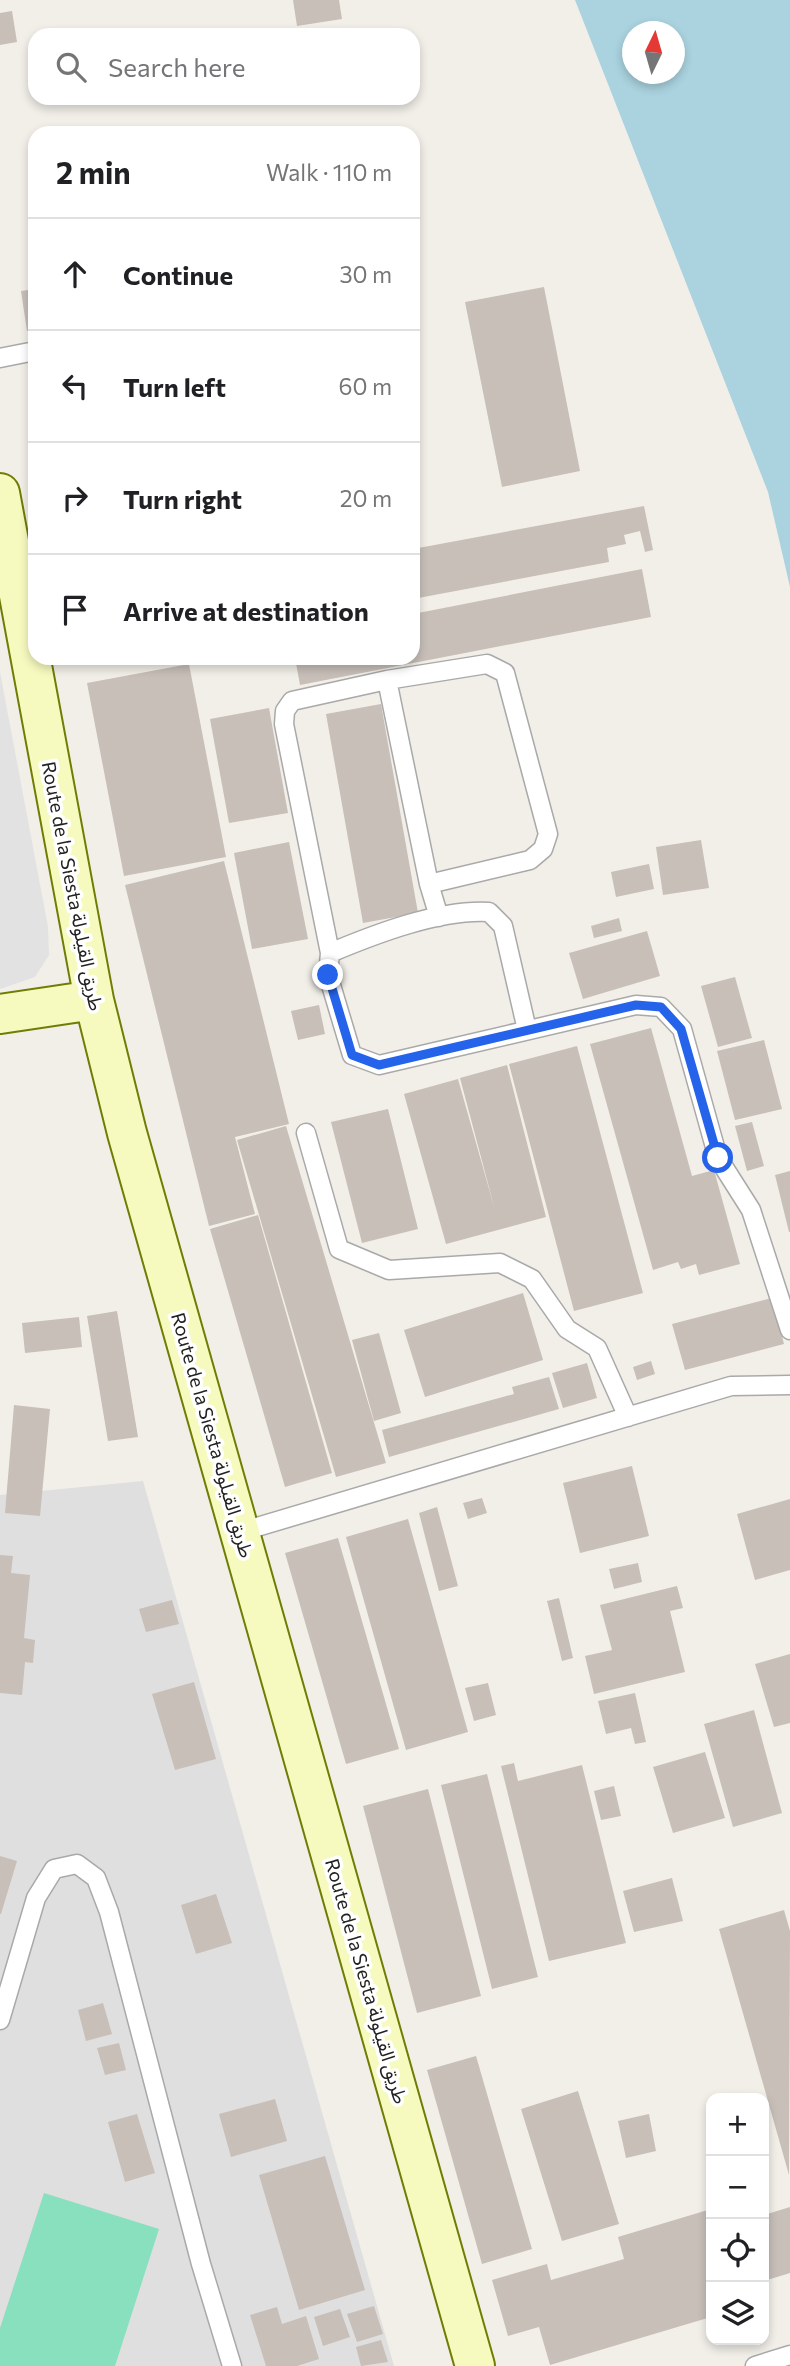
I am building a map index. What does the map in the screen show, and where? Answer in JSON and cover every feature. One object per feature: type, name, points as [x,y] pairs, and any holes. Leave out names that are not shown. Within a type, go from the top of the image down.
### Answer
[{"type":"main road","name":"Route de la Siesta طريق القيلولة","points":[[0,493],[28,644]]},
{"type":"main road","name":"Route de la Siesta طريق القيلولة","points":[[32,665],[94,1000],[127,1133],[475,2366]]},
{"type":"main road","points":[[0,1014],[94,1000]]},
{"type":"lane","points":[[0,358],[28,352]]},
{"type":"lane","points":[[429,884],[530,860],[544,849],[548,834],[505,673],[487,664],[387,680],[292,701],[285,711],[284,723],[330,953],[328,975],[352,1055],[379,1065],[636,1005],[661,1007],[681,1029],[718,1158],[751,1210],[790,1330]]},
{"type":"lane","points":[[387,680],[429,884],[439,917]]},
{"type":"lane","points":[[330,953],[359,940],[439,917],[468,911],[489,912],[503,926],[527,1030]]},
{"type":"lane","points":[[306,1133],[339,1249],[389,1270],[500,1263],[532,1279],[567,1329],[597,1348],[628,1417]]},
{"type":"lane","points":[[240,1532],[731,1386],[790,1385]]},
{"type":"lane","points":[[0,2020],[36,1898],[54,1869],[77,1864],[96,1878],[109,1912],[198,2250],[232,2366]]},
{"type":"lane","points":[[755,2366],[790,2355]]},
{"type":"shaded area","points":[[0,672],[48,927],[49,955],[35,977],[0,989]]},
{"type":"shaded area","points":[[143,1481],[394,2366],[0,2366],[0,1495]]},
{"type":"green space","points":[[44,2193],[159,2229],[115,2366],[0,2366],[0,2328]]},
{"type":"water","points":[[575,0],[790,0],[790,587],[768,492]]},
{"type":"building","points":[[293,0],[339,0],[342,19],[297,26]]},
{"type":"building","points":[[12,11],[17,42],[0,45],[0,13]]},
{"type":"building","points":[[544,287],[580,471],[502,487],[465,302]]},
{"type":"building","points":[[28,290],[28,331],[27,331],[21,291]]},
{"type":"building","points":[[644,506],[653,550],[645,552],[640,531],[624,535],[626,544],[607,548],[609,562],[420,598],[420,548]]},
{"type":"building","points":[[642,569],[651,617],[420,662],[420,613]]},
{"type":"building","points":[[189,665],[226,857],[124,876],[87,683]]},
{"type":"building","points":[[296,665],[403,665],[300,685]]},
{"type":"building","points":[[381,704],[418,913],[363,923],[326,714]]},
{"type":"building","points":[[269,708],[288,813],[229,823],[210,719]]},
{"type":"building","points":[[701,840],[709,888],[663,895],[656,847]]},
{"type":"building","points":[[289,842],[308,939],[252,949],[234,853]]},
{"type":"building","points":[[224,861],[289,1124],[235,1137],[255,1214],[209,1226],[125,885]]},
{"type":"building","points":[[649,864],[654,889],[616,897],[611,872]]},
{"type":"building","points":[[619,918],[622,931],[594,938],[591,926]]},
{"type":"building","points":[[647,931],[660,976],[583,999],[569,953]]},
{"type":"building","points":[[735,977],[752,1038],[718,1047],[701,986]]},
{"type":"building","points":[[319,1005],[325,1034],[298,1040],[291,1011]]},
{"type":"building","points":[[651,1028],[692,1176],[714,1170],[740,1264],[699,1275],[696,1264],[681,1269],[678,1262],[653,1270],[590,1044]]},
{"type":"building","points":[[764,1040],[782,1109],[735,1120],[717,1051]]},
{"type":"building","points":[[577,1046],[643,1293],[574,1311],[509,1064]]},
{"type":"building","points":[[507,1065],[546,1217],[446,1244],[404,1094],[458,1079],[495,1210],[460,1078]]},
{"type":"building","points":[[388,1109],[418,1229],[362,1243],[331,1122]]},
{"type":"building","points":[[752,1122],[764,1166],[747,1171],[735,1126]]},
{"type":"building","points":[[286,1126],[386,1463],[336,1477],[237,1140]]},
{"type":"building","points":[[790,1171],[790,1232],[789,1232],[775,1175]]},
{"type":"building","points":[[258,1215],[332,1473],[285,1487],[210,1229]]},
{"type":"building","points":[[523,1293],[543,1360],[425,1397],[404,1330]]},
{"type":"building","points":[[772,1298],[784,1344],[685,1370],[672,1324]]},
{"type":"building","points":[[117,1311],[138,1437],[108,1441],[87,1316]]},
{"type":"building","points":[[79,1317],[82,1347],[25,1353],[22,1323]]},
{"type":"building","points":[[379,1333],[401,1413],[374,1421],[352,1340]]},
{"type":"building","points":[[651,1361],[655,1374],[637,1380],[633,1367]]},
{"type":"building","points":[[587,1363],[597,1398],[563,1408],[552,1373]]},
{"type":"building","points":[[549,1377],[559,1409],[389,1457],[382,1430],[514,1394],[512,1387]]},
{"type":"building","points":[[14,1405],[50,1409],[40,1516],[5,1513]]},
{"type":"building","points":[[632,1466],[649,1536],[580,1553],[563,1483]]},
{"type":"building","points":[[482,1498],[487,1513],[468,1519],[463,1503]]},
{"type":"building","points":[[790,1499],[790,1570],[755,1580],[737,1514]]},
{"type":"building","points":[[437,1507],[458,1586],[439,1591],[419,1513]]},
{"type":"building","points":[[408,1519],[468,1732],[406,1750],[346,1537]]},
{"type":"building","points":[[338,1538],[399,1749],[346,1764],[285,1553]]},
{"type":"building","points":[[0,1555],[13,1556],[11,1573],[30,1575],[24,1638],[35,1640],[33,1663],[25,1662],[22,1695],[0,1693]]},
{"type":"building","points":[[638,1563],[642,1582],[614,1589],[609,1569]]},
{"type":"building","points":[[677,1586],[683,1608],[670,1611],[685,1672],[594,1694],[585,1656],[612,1650],[600,1605]]},
{"type":"building","points":[[559,1598],[573,1658],[562,1661],[547,1601]]},
{"type":"building","points":[[172,1600],[179,1624],[146,1632],[139,1609]]},
{"type":"building","points":[[790,1654],[790,1723],[774,1727],[755,1664]]},
{"type":"building","points":[[194,1682],[216,1759],[175,1770],[152,1694]]},
{"type":"building","points":[[488,1683],[496,1715],[474,1721],[465,1688]]},
{"type":"building","points":[[635,1693],[646,1742],[635,1744],[631,1728],[606,1734],[598,1701]]},
{"type":"building","points":[[754,1710],[782,1813],[733,1827],[704,1724]]},
{"type":"building","points":[[705,1752],[725,1818],[673,1833],[653,1767]]},
{"type":"building","points":[[514,1763],[518,1781],[582,1765],[626,1943],[549,1961],[501,1766]]},
{"type":"building","points":[[487,1774],[538,1977],[492,1989],[441,1785]]},
{"type":"building","points":[[614,1786],[621,1816],[601,1820],[594,1791]]},
{"type":"building","points":[[428,1789],[481,1996],[417,2013],[363,1806]]},
{"type":"building","points":[[0,1856],[17,1861],[1,1914],[0,1914]]},
{"type":"building","points":[[672,1878],[683,1921],[634,1932],[623,1891]]},
{"type":"building","points":[[216,1894],[232,1943],[196,1954],[181,1905]]},
{"type":"building","points":[[784,1910],[790,1931],[789,2175],[769,2105],[769,2093],[766,2093],[719,1929]]},
{"type":"building","points":[[103,2003],[112,2034],[86,2041],[78,2010]]},
{"type":"building","points":[[119,2043],[126,2070],[105,2075],[97,2048]]},
{"type":"building","points":[[476,2056],[532,2249],[482,2264],[427,2070]]},
{"type":"building","points":[[578,2091],[619,2224],[562,2241],[521,2109]]},
{"type":"building","points":[[275,2099],[287,2141],[231,2157],[219,2114]]},
{"type":"building","points":[[137,2114],[155,2173],[125,2182],[108,2122]]},
{"type":"building","points":[[649,2114],[656,2151],[626,2158],[618,2121]]},
{"type":"building","points":[[325,2156],[365,2290],[299,2310],[259,2175]]},
{"type":"building","points":[[790,2207],[790,2273],[769,2279],[769,2219],[769,2213]]},
{"type":"building","points":[[706,2211],[706,2318],[550,2365],[539,2327],[508,2336],[492,2280],[547,2264],[551,2280],[624,2259],[618,2237]]},
{"type":"building","points":[[374,2306],[383,2334],[357,2342],[347,2314]]},
{"type":"building","points":[[277,2307],[282,2324],[306,2316],[319,2359],[297,2366],[266,2366],[250,2315]]},
{"type":"building","points":[[340,2309],[350,2337],[323,2346],[314,2317]]},
{"type":"building","points":[[381,2340],[388,2362],[361,2366],[356,2347]]},
{"type":"route","points":[[328,975],[352,1055],[379,1065],[636,1005],[661,1007],[681,1029],[718,1158]]}]
